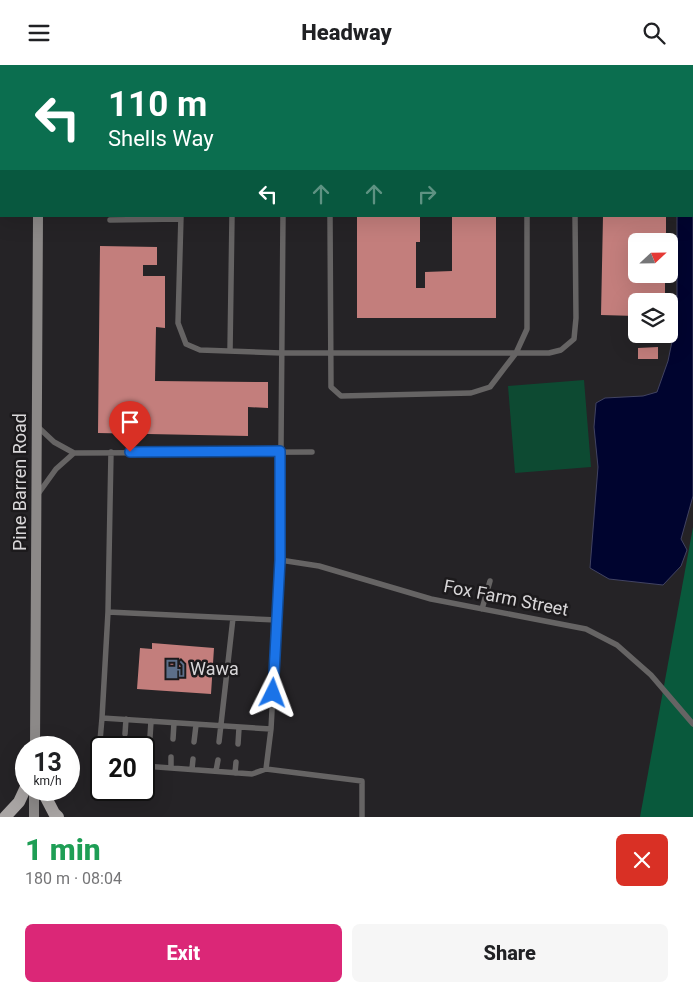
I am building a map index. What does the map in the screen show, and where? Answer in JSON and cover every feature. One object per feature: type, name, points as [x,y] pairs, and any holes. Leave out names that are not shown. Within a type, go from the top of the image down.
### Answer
[{"type":"main road","name":"Pine Barren Road","points":[[35,736],[38,217]]},
{"type":"main road","points":[[5,817],[20,801]]},
{"type":"main road","points":[[34,801],[34,817]]},
{"type":"main road","points":[[48,801],[58,817]]},
{"type":"lane","points":[[230,351],[232,217]]},
{"type":"lane","points":[[266,769],[271,729],[280,560],[282,217]]},
{"type":"lane","points":[[330,217],[331,387],[341,397],[471,393],[490,387],[516,353],[527,329],[527,217]]},
{"type":"lane","points":[[110,220],[181,218],[178,323],[186,344],[200,350],[281,353],[549,353],[561,350],[574,339],[576,318],[575,217]]},
{"type":"lane","points":[[37,426],[54,442],[74,453],[312,452]]},
{"type":"lane","points":[[100,736],[108,612],[111,452]]},
{"type":"lane","points":[[36,496],[56,469],[74,453]]},
{"type":"lane","name":"Fox Farm Street","points":[[280,560],[319,566],[431,599],[586,629],[617,645],[651,675],[693,724]]},
{"type":"lane","points":[[482,609],[490,581]]},
{"type":"lane","points":[[108,612],[277,620]]},
{"type":"lane","points":[[219,742],[233,618]]},
{"type":"lane","points":[[102,718],[271,729]]},
{"type":"lane","points":[[125,734],[126,719]]},
{"type":"lane","points":[[150,736],[151,721]]},
{"type":"lane","points":[[173,739],[174,723]]},
{"type":"lane","points":[[194,742],[196,725]]},
{"type":"lane","points":[[238,744],[239,728]]},
{"type":"lane","points":[[170,768],[171,757]]},
{"type":"lane","points":[[192,769],[193,759]]},
{"type":"lane","points":[[216,771],[218,760]]},
{"type":"lane","points":[[235,773],[236,762]]},
{"type":"lane","points":[[155,767],[252,774],[266,769],[362,781],[362,817]]},
{"type":"green space","points":[[584,380],[591,467],[515,473],[508,386]]},
{"type":"green space","points":[[693,527],[693,817],[640,817]]},
{"type":"water","points":[[677,217],[693,217],[693,496],[681,539],[687,550],[681,566],[663,585],[609,579],[590,568],[598,467],[594,427],[596,403],[605,398],[643,396],[657,392],[668,361],[672,343],[678,343]]},
{"type":"building","points":[[357,217],[420,217],[420,242],[416,242],[416,288],[425,288],[425,272],[452,271],[452,217],[496,217],[496,318],[357,318]]},
{"type":"building","points":[[603,217],[666,217],[666,233],[628,233],[628,283],[665,283],[665,293],[628,293],[628,316],[601,315]]},
{"type":"building","points":[[100,246],[157,247],[157,265],[143,265],[143,276],[165,276],[165,328],[156,327],[155,381],[268,382],[268,408],[248,407],[248,436],[98,433]]},
{"type":"building","points":[[658,347],[658,359],[638,359],[638,348]]},
{"type":"building","name":"Wawa","points":[[152,643],[214,648],[211,694],[137,689],[140,648],[152,649]]},
{"type":"place","name":"Wawa","points":[[175,669]]},
{"type":"route","points":[[130,452],[280,451],[280,560],[273,693]]}]
